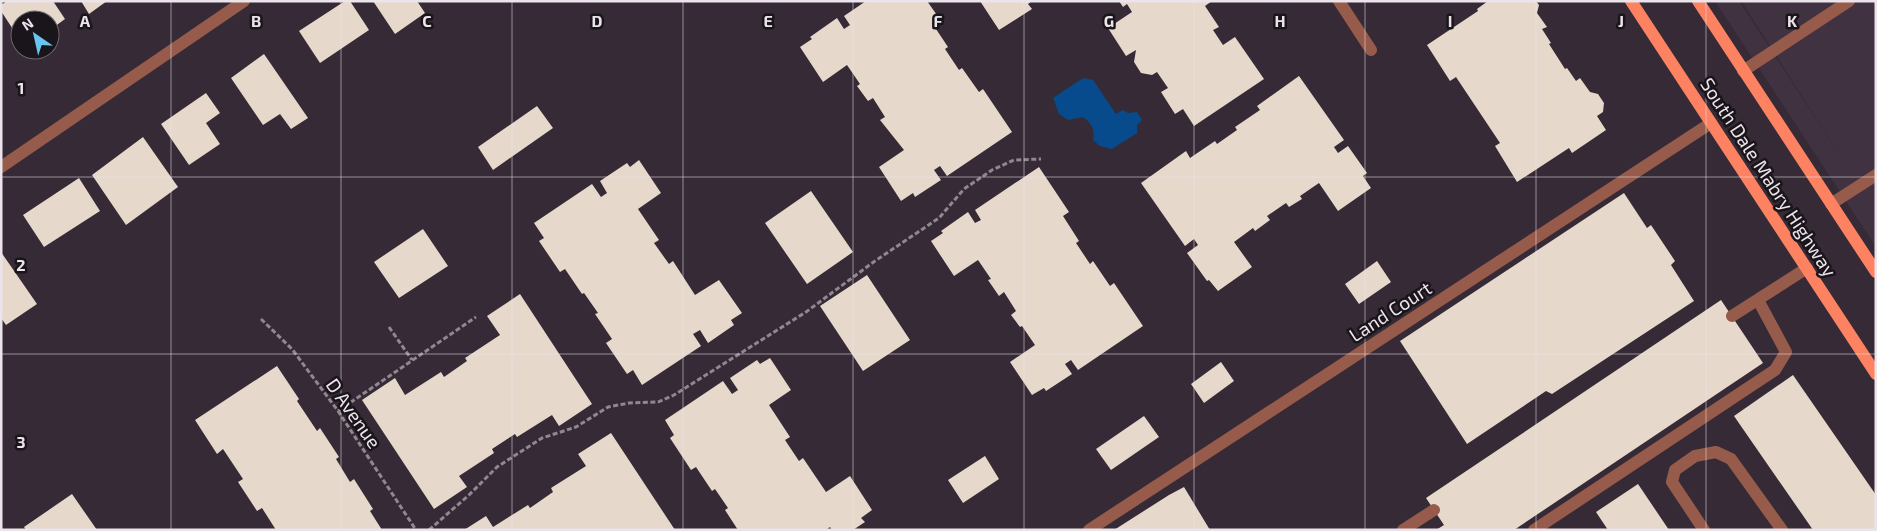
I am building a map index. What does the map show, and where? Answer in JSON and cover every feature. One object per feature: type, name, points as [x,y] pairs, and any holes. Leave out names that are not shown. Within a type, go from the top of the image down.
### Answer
[{"type":"main road","name":"South Dale Mabry Highway","points":[[1631,1],[1876,374]]},
{"type":"main road","name":"South Dale Mabry Highway","points":[[1698,1],[1876,272]]},
{"type":"main road","points":[[1843,324],[1876,357]]},
{"type":"street","points":[[1,167],[244,1]]},
{"type":"street","points":[[1339,1],[1371,50]]},
{"type":"street","points":[[1744,71],[1849,1]]},
{"type":"street","name":"Land Court","points":[[1089,530],[1711,123]]},
{"type":"street","points":[[1831,204],[1876,175]]},
{"type":"street","points":[[1732,316],[1807,268]]},
{"type":"street","points":[[1534,530],[1775,370],[1786,352],[1758,300]]},
{"type":"street","points":[[1704,530],[1672,482],[1675,470],[1695,456],[1716,452],[1731,458],[1782,530]]},
{"type":"street","points":[[1404,530],[1434,510]]},
{"type":"path","points":[[429,530],[470,495],[497,467],[542,438],[576,427],[608,407],[629,403],[658,402],[674,395],[806,312],[875,261],[939,218],[964,189],[992,170],[1014,160],[1041,159]]},
{"type":"path","points":[[338,411],[476,317]]},
{"type":"path","name":"D Avenue","points":[[261,319],[292,349],[338,411],[416,530]]},
{"type":"path","points":[[389,327],[412,360]]},
{"type":"shaded area","points":[[1715,1],[1739,1],[1843,160],[1741,1],[1876,1],[1876,247]]},
{"type":"water","points":[[1083,78],[1093,80],[1116,114],[1123,110],[1128,113],[1137,112],[1142,120],[1137,125],[1137,133],[1112,149],[1100,146],[1093,140],[1094,133],[1092,127],[1083,117],[1068,120],[1059,114],[1053,98]]},
{"type":"building","points":[[7,1],[53,1],[59,10],[10,10],[10,25],[1,11],[1,5]]},
{"type":"building","points":[[81,1],[107,1],[89,14]]},
{"type":"building","points":[[345,1],[350,1],[369,30],[320,63],[299,31]]},
{"type":"building","points":[[373,1],[417,1],[425,13],[395,34]]},
{"type":"building","points":[[866,1],[927,1],[939,18],[932,23],[948,47],[945,49],[959,70],[962,68],[979,92],[983,89],[1012,132],[947,176],[940,166],[934,170],[941,180],[915,197],[913,193],[901,201],[879,167],[904,150],[880,120],[885,117],[873,98],[868,101],[857,86],[860,84],[847,65],[823,82],[800,47],[812,39],[810,37],[837,18],[844,29],[850,25],[844,16]]},
{"type":"building","points":[[980,1],[1032,1],[1028,4],[1032,9],[999,30]]},
{"type":"building","points":[[1119,1],[1212,1],[1205,6],[1219,27],[1213,30],[1223,45],[1235,37],[1264,79],[1194,126],[1183,109],[1175,114],[1161,92],[1168,88],[1157,72],[1152,75],[1141,73],[1134,62],[1136,50],[1126,56],[1108,28],[1132,12],[1127,4],[1123,7]]},
{"type":"building","points":[[1488,1],[1536,1],[1539,5],[1537,13],[1547,27],[1542,29],[1565,69],[1567,68],[1576,81],[1580,78],[1590,92],[1598,94],[1604,103],[1603,112],[1597,116],[1606,130],[1572,153],[1569,148],[1517,182],[1495,146],[1500,143],[1456,77],[1450,81],[1427,45],[1478,11],[1477,9]]},
{"type":"building","points":[[60,12],[65,19],[60,23]]},
{"type":"building","points":[[264,54],[308,118],[291,129],[280,114],[263,125],[231,78]]},
{"type":"building","points":[[1299,76],[1344,140],[1334,147],[1338,153],[1348,146],[1367,173],[1363,176],[1371,188],[1338,211],[1319,183],[1300,196],[1302,199],[1289,207],[1286,203],[1267,216],[1270,220],[1255,231],[1253,228],[1234,242],[1252,267],[1218,291],[1209,280],[1207,281],[1187,253],[1198,245],[1194,239],[1185,246],[1141,183],[1186,151],[1190,158],[1215,141],[1217,144],[1237,130],[1235,127],[1260,110],[1257,106]]},
{"type":"building","points":[[206,93],[220,113],[206,123],[220,144],[189,165],[161,124]]},
{"type":"building","points":[[537,106],[553,128],[493,170],[478,147]]},
{"type":"building","points":[[143,137],[178,187],[126,225],[92,175]]},
{"type":"building","points":[[639,160],[661,193],[638,209],[659,240],[654,243],[669,264],[673,261],[695,295],[719,280],[742,313],[731,320],[734,325],[708,343],[700,330],[693,334],[701,346],[642,385],[633,370],[627,374],[606,343],[612,339],[595,314],[598,313],[565,269],[560,272],[539,241],[544,238],[534,223],[592,184],[601,197],[607,193],[600,181],[627,163],[630,167]]},
{"type":"building","points":[[1039,167],[1069,212],[1063,216],[1079,241],[1076,243],[1090,264],[1093,261],[1110,286],[1114,283],[1143,326],[1078,370],[1071,360],[1065,364],[1072,374],[1046,391],[1044,388],[1032,395],[1010,362],[1035,345],[1022,326],[1020,327],[1011,315],[1016,311],[1004,292],[999,296],[988,280],[991,279],[978,260],[954,276],[931,241],[943,233],[941,231],[968,212],[975,223],[981,220],[975,210]]},
{"type":"building","points":[[79,178],[100,211],[44,247],[23,215]]},
{"type":"building","points":[[811,191],[853,252],[807,284],[765,223]]},
{"type":"building","points":[[1624,193],[1647,228],[1651,225],[1675,261],[1671,265],[1694,301],[1552,394],[1546,391],[1467,444],[1400,341]]},
{"type":"building","points":[[423,229],[448,266],[399,298],[374,262]]},
{"type":"building","points":[[1,252],[37,304],[6,325],[1,318]]},
{"type":"building","points":[[1377,261],[1391,282],[1359,304],[1345,284]]},
{"type":"building","points":[[867,275],[910,340],[863,371],[820,306]]},
{"type":"building","points":[[520,294],[592,404],[559,426],[552,415],[517,437],[515,434],[492,449],[494,453],[459,476],[467,487],[434,509],[362,400],[395,378],[405,395],[441,372],[444,377],[467,361],[465,358],[500,335],[487,316]]},
{"type":"building","points":[[1721,300],[1763,363],[1514,530],[1436,530],[1444,525],[1426,498]]},
{"type":"building","points":[[770,358],[791,390],[769,405],[790,437],[785,440],[799,461],[803,458],[826,492],[850,476],[872,510],[861,518],[865,522],[853,530],[832,530],[830,527],[826,530],[738,530],[725,510],[728,508],[715,489],[712,491],[696,467],[691,470],[670,438],[674,435],[665,420],[723,381],[732,394],[738,390],[730,378],[757,360],[760,364]]},
{"type":"building","points":[[1221,362],[1234,381],[1204,403],[1191,384]]},
{"type":"building","points":[[277,366],[317,431],[320,428],[339,457],[336,459],[350,482],[354,479],[373,509],[370,511],[382,530],[276,530],[262,508],[257,511],[238,482],[243,479],[223,449],[217,454],[195,420]]},
{"type":"building","points":[[1793,375],[1876,495],[1876,530],[1813,530],[1734,416]]},
{"type":"building","points":[[1144,416],[1159,437],[1111,470],[1096,449]]},
{"type":"building","points":[[611,433],[675,530],[464,530],[486,516],[493,527],[528,505],[530,508],[553,492],[551,488],[586,466],[578,454]]},
{"type":"building","points":[[985,456],[999,479],[963,503],[948,480]]},
{"type":"building","points":[[1638,484],[1669,530],[1608,530],[1596,512]]},
{"type":"building","points":[[1184,487],[1210,530],[1114,530],[1169,495]]},
{"type":"building","points":[[72,494],[97,530],[26,530],[24,527]]}]
